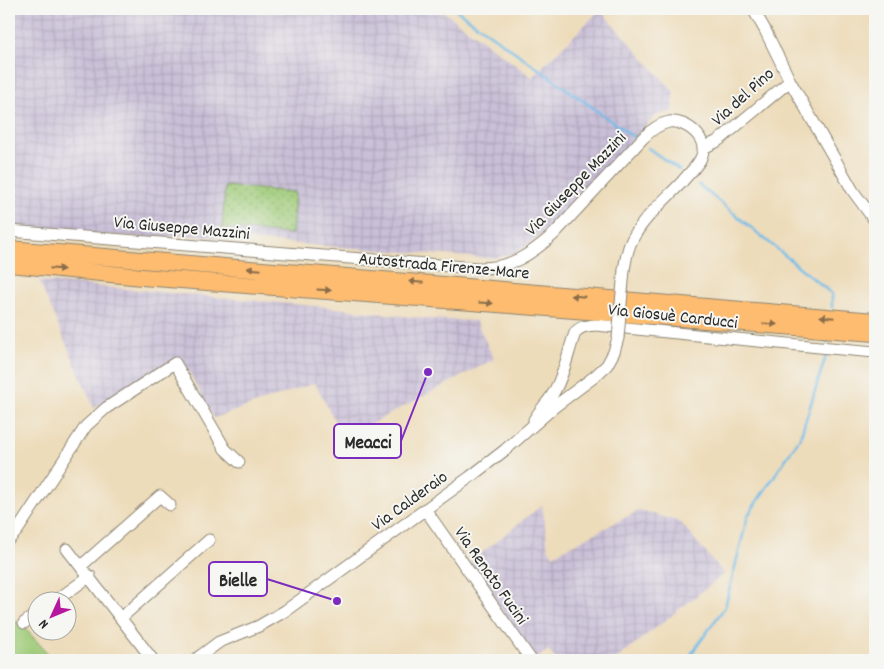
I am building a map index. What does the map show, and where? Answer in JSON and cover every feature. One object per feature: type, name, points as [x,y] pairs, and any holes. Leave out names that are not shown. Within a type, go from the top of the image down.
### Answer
[{"type":"highway","name":"Autostrada Firenze-Mare","points":[[9,249],[875,321]]},
{"type":"highway","name":"Autostrada Firenze-Mare","points":[[9,264],[875,333]]},
{"type":"street","name":"Via del Pino","points":[[703,148],[724,138],[790,81],[753,9]]},
{"type":"street","points":[[790,81],[853,191],[875,221]]},
{"type":"street","name":"Via Giuseppe Mazzini","points":[[9,231],[487,268],[509,264],[522,258],[554,234],[643,138],[658,126],[664,123],[676,122],[689,126],[698,136],[703,148]]},
{"type":"street","name":"Via Calderaio","points":[[194,660],[219,642],[260,626],[285,611],[470,478],[607,365],[614,352],[618,338],[624,270],[627,252],[632,240],[650,215],[698,164],[703,148]]},
{"type":"street","name":"Via Giosuè Carducci","points":[[530,428],[540,410],[554,392],[561,378],[575,333],[583,327],[596,325],[875,352]]},
{"type":"street","points":[[9,539],[17,531],[86,426],[106,408],[175,363],[225,449],[239,462]]},
{"type":"street","points":[[81,566],[160,496],[170,505]]},
{"type":"street","name":"Via Renato Fucini","points":[[425,509],[531,660]]},
{"type":"street","points":[[121,618],[209,540]]},
{"type":"street","points":[[68,549],[154,660]]},
{"type":"street","points":[[68,592],[90,576]]},
{"type":"street","points":[[24,623],[28,620]]},
{"type":"shaded area","points":[[9,9],[440,9],[532,77],[600,10],[674,92],[672,112],[656,115],[544,232],[523,248],[511,254],[494,258],[182,235],[158,239],[9,227]]},
{"type":"shaded area","points":[[39,281],[326,307],[428,319],[476,321],[494,359],[344,438],[315,383],[214,418],[181,357],[94,408]]},
{"type":"shaded area","points":[[542,505],[548,548],[553,555],[640,510],[680,522],[724,574],[615,660],[556,660],[548,650],[536,659],[468,564]]},
{"type":"green space","points":[[225,186],[295,192],[292,234],[222,228]]},
{"type":"green space","points":[[18,621],[28,632],[28,642],[37,642],[54,660],[9,660],[9,628]]},
{"type":"waterway","points":[[455,9],[635,138]]},
{"type":"waterway","points":[[648,148],[679,170]]},
{"type":"waterway","points":[[699,185],[832,294],[832,307]]},
{"type":"waterway","points":[[827,344],[828,339]]},
{"type":"waterway","points":[[687,660],[725,607],[748,515],[800,438],[826,352]]},
{"type":"place","name":"Meacci","points":[[428,372]]},
{"type":"place","name":"Bielle","points":[[337,601]]}]
